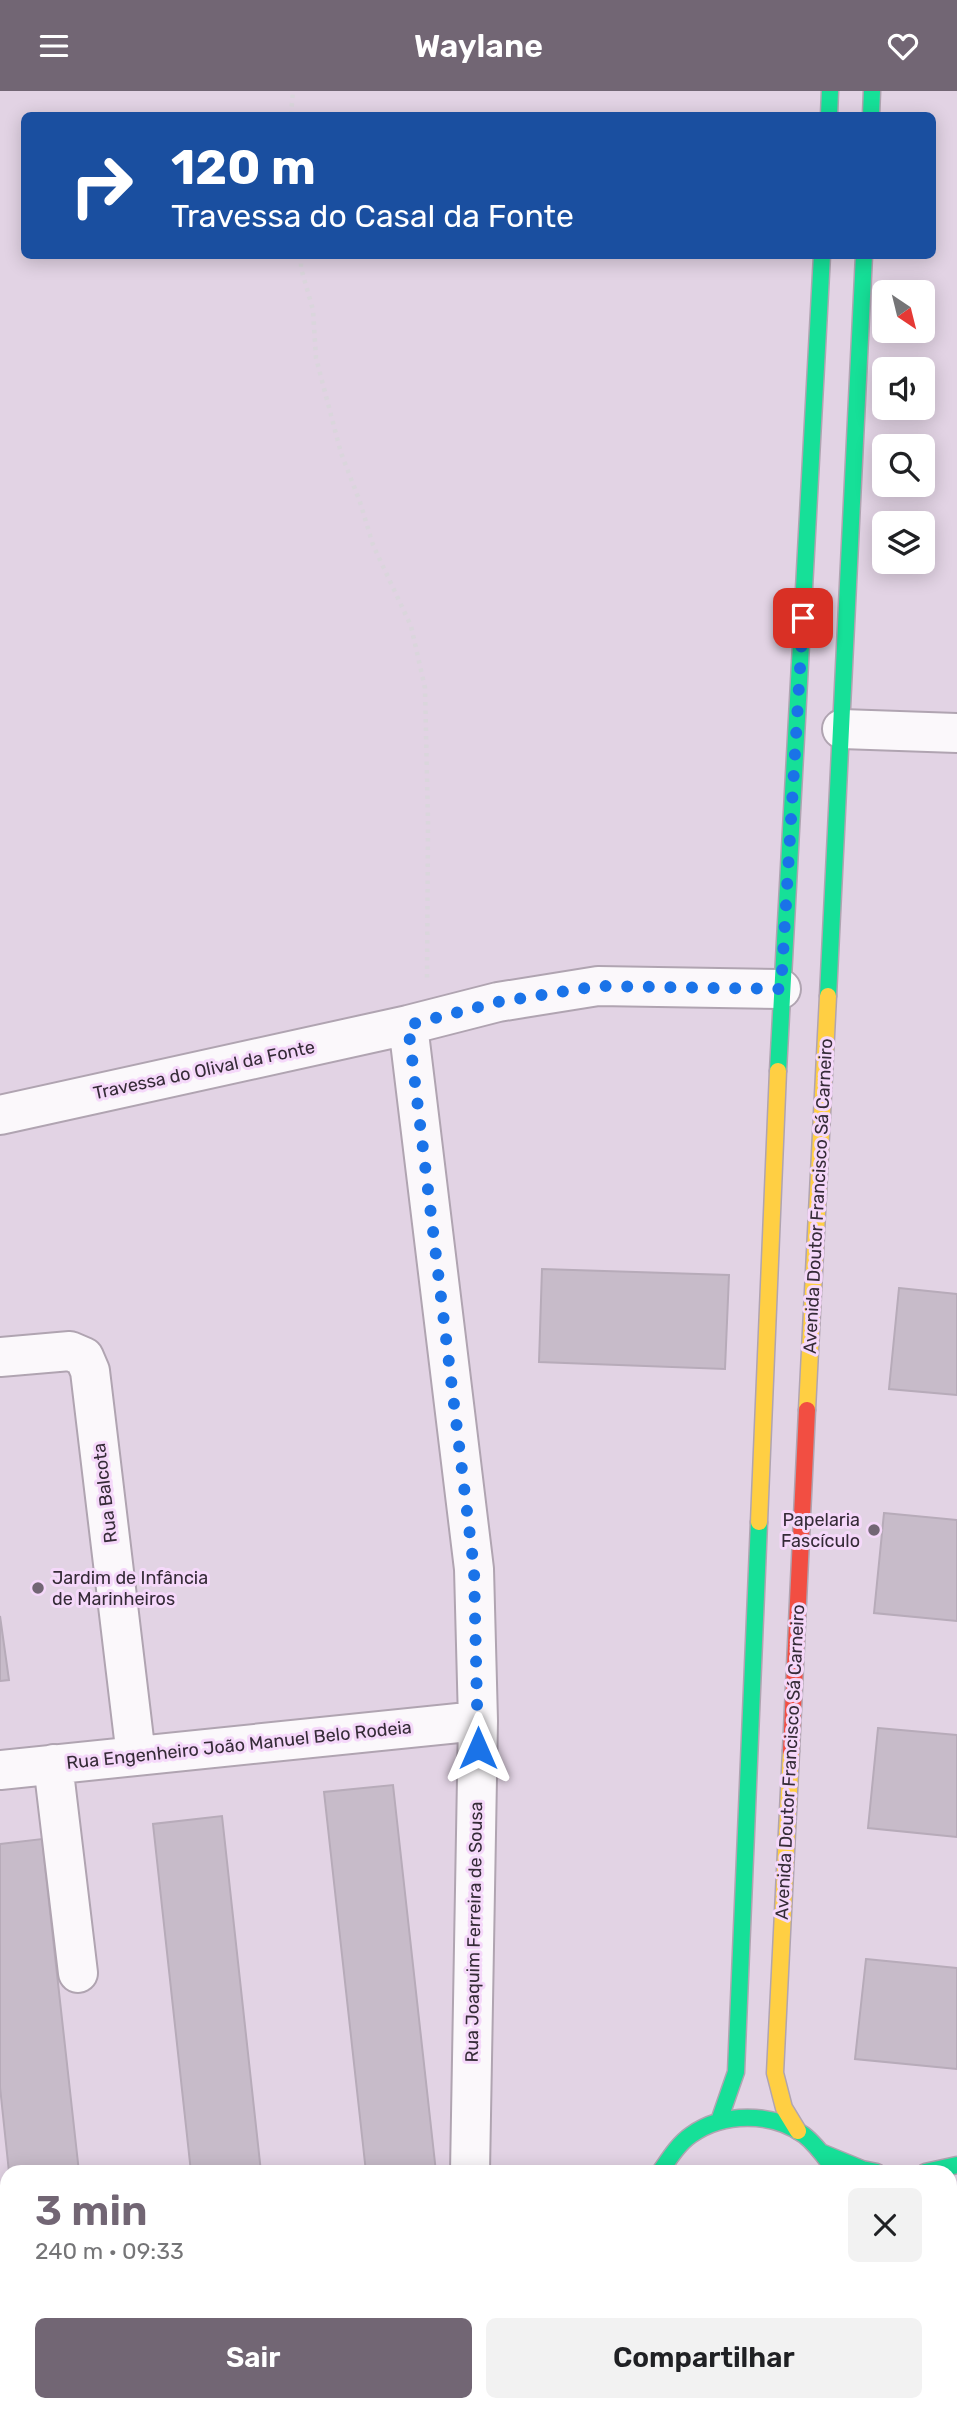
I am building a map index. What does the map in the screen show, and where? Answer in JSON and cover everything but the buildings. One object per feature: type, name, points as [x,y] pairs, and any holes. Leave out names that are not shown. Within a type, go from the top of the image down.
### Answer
[{"type":"main road","points":[[829,112],[830,91]]},
{"type":"main road","points":[[871,112],[872,91]]},
{"type":"main road","points":[[719,2121],[736,2072],[781,989],[822,259]]},
{"type":"main road","name":"Avenida Doutor Francisco Sá Carneiro","points":[[798,2131],[784,2108],[775,2073],[864,259]]},
{"type":"main road","points":[[664,2165],[671,2153],[693,2133],[719,2121],[746,2117],[774,2121],[798,2131],[823,2153],[831,2165]]},
{"type":"main road","points":[[823,2153],[852,2165]]},
{"type":"street","points":[[842,729],[957,733]]},
{"type":"street","name":"Travessa do Olival da Fonte","points":[[0,1115],[498,1002],[598,986],[781,989]]},
{"type":"street","name":"Rua Joaquim Ferreira de Sousa","points":[[418,1022],[474,1569],[478,1721],[470,2165]]},
{"type":"street","name":"Rua Balcota","points":[[0,1357],[70,1351],[84,1357],[90,1371],[136,1756]]},
{"type":"street","name":"Rua Engenheiro João Manuel Belo Rodeia","points":[[0,1769],[478,1721]]},
{"type":"street","points":[[53,1764],[78,1973]]},
{"type":"path","points":[[291,112],[293,91]]},
{"type":"path","points":[[301,259],[313,310],[316,358],[341,453],[373,545],[411,626],[425,688],[428,822],[418,1022]]},
{"type":"traffic: fast","points":[[829,112],[830,91]]},
{"type":"traffic: fast","points":[[871,112],[872,91]]},
{"type":"traffic: fast","points":[[778,1071],[822,259]]},
{"type":"traffic: fast","points":[[828,996],[864,259]]},
{"type":"traffic: fast","points":[[719,2121],[736,2072],[759,1522]]},
{"type":"traffic: fast","points":[[665,2165],[686,2139],[704,2127],[732,2119],[748,2118],[791,2127],[804,2135],[830,2165]]},
{"type":"traffic: fast","points":[[823,2153],[852,2165]]},
{"type":"traffic: slow","points":[[807,1410],[828,996]]},
{"type":"traffic: slow","points":[[759,1522],[778,1071]]},
{"type":"traffic: slow","points":[[791,1751],[775,2073],[784,2108],[798,2131]]},
{"type":"traffic: jam","points":[[791,1751],[807,1410]]},
{"type":"place","name":"Papelaria Fascículo","points":[[874,1530]]},
{"type":"place","name":"Jardim de Infância de Marinheiros","points":[[38,1588]]},
{"type":"route","points":[[478,1748],[474,1569],[408,1025],[498,1002],[598,986],[781,989],[803,618]]}]
